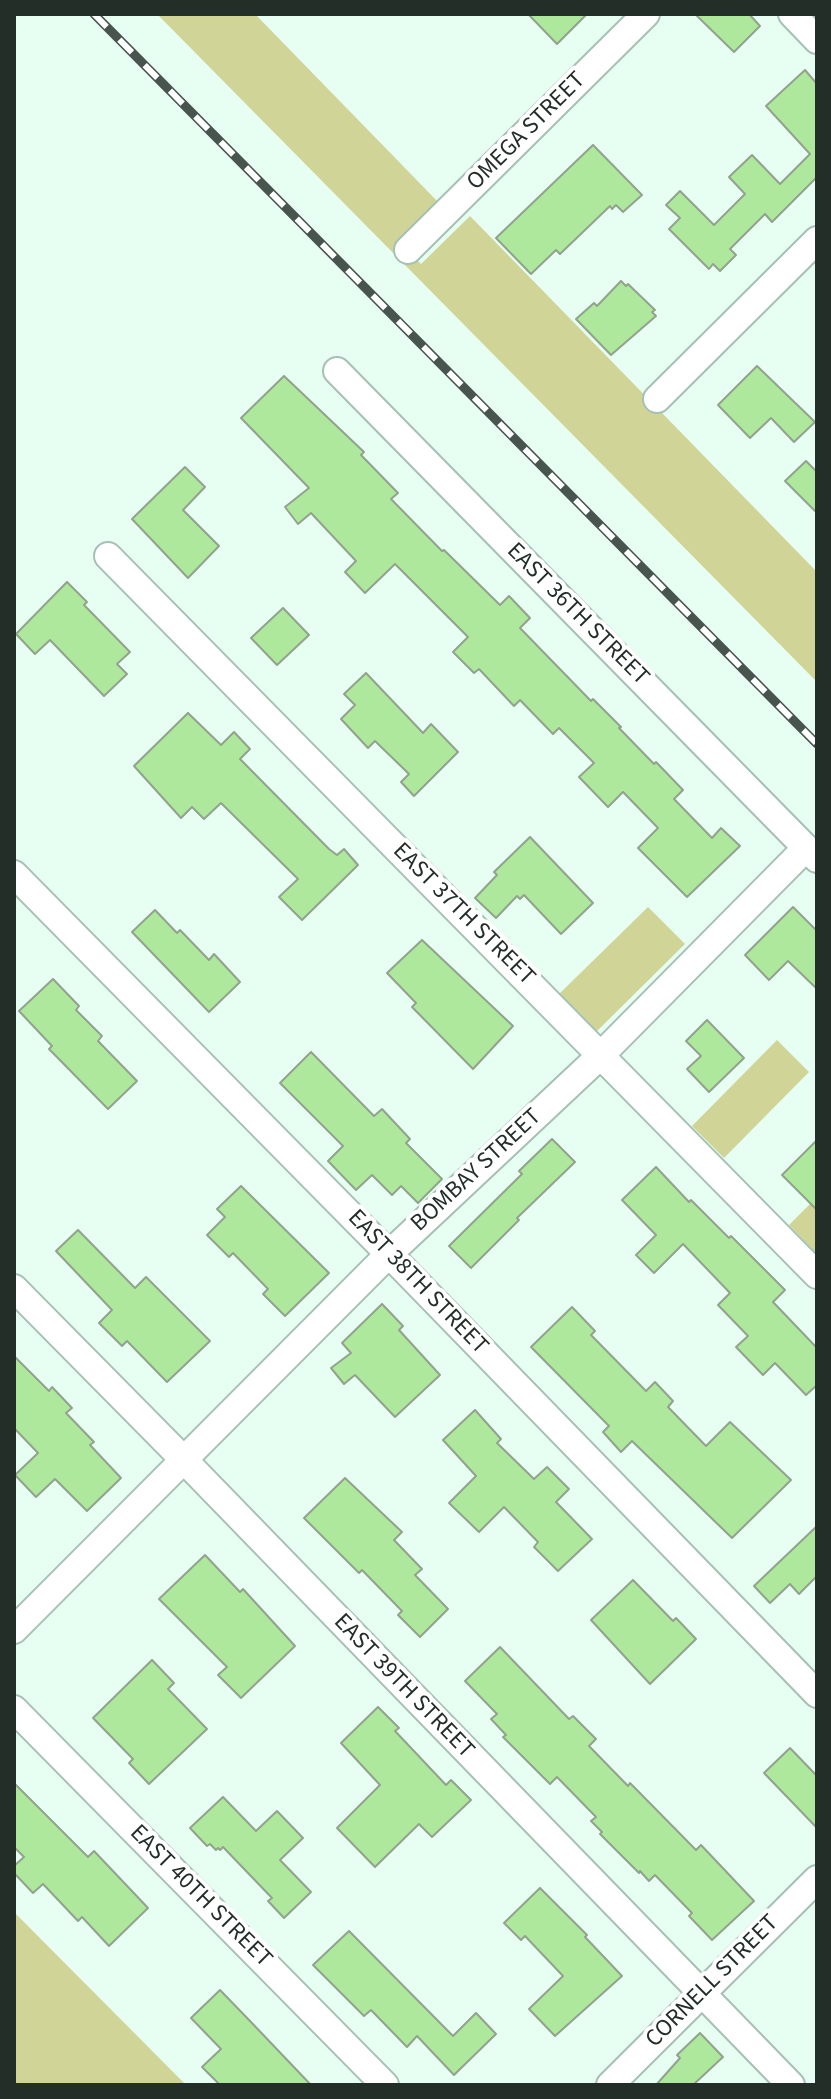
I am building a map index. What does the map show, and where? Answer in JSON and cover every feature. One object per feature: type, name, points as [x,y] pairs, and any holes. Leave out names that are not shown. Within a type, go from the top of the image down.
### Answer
[{"type":"street","name":"OMEGA STREET","points":[[408,250],[646,14]]},
{"type":"street","points":[[792,14],[817,40]]},
{"type":"street","points":[[657,399],[817,240]]},
{"type":"street","name":"EAST 36TH STREET","points":[[337,371],[812,853]]},
{"type":"street","name":"EAST 37TH STREET","points":[[108,556],[817,1275]]},
{"type":"street","name":"BOMBAY STREET","points":[[14,1630],[389,1254],[812,853]]},
{"type":"street","name":"EAST 38TH STREET","points":[[14,874],[817,1694]]},
{"type":"street","name":"EAST 39TH STREET","points":[[14,1288],[791,2085]]},
{"type":"street","name":"EAST 40TH STREET","points":[[14,1709],[385,2085]]},
{"type":"street","name":"CORNELL STREET","points":[[610,2085],[817,1879]]},
{"type":"green space","points":[[157,14],[255,14],[440,204],[401,242],[421,264],[470,216],[817,572],[817,682]]},
{"type":"green space","points":[[648,907],[685,944],[594,1034],[557,996]]},
{"type":"green space","points":[[777,1040],[809,1072],[724,1158],[692,1126]]},
{"type":"green space","points":[[817,1197],[817,1254],[789,1225]]},
{"type":"green space","points":[[14,1912],[186,2085],[14,2085]]},
{"type":"building","points":[[528,14],[587,14],[557,44]]},
{"type":"building","points":[[695,14],[749,14],[760,26],[734,52]]},
{"type":"building","points":[[805,70],[817,84],[817,177],[772,222],[765,214],[730,249],[736,255],[720,271],[713,264],[709,269],[669,229],[680,218],[666,205],[680,191],[714,225],[745,194],[729,177],[752,155],[780,184],[810,154],[766,106]]},
{"type":"building","points":[[593,145],[642,195],[623,212],[616,205],[612,209],[610,206],[560,254],[556,250],[531,274],[496,238]]},
{"type":"building","points":[[621,281],[655,310],[652,312],[656,316],[611,355],[576,319],[594,303],[597,306]]},
{"type":"building","points":[[757,366],[815,422],[794,442],[771,418],[750,438],[718,405]]},
{"type":"building","points":[[284,376],[364,452],[361,455],[398,493],[391,499],[442,551],[500,605],[509,596],[530,618],[520,628],[683,790],[674,799],[712,838],[721,828],[740,846],[687,897],[638,848],[658,828],[623,792],[608,807],[579,777],[594,763],[559,728],[553,734],[520,700],[514,706],[479,669],[474,673],[453,652],[468,637],[395,564],[365,593],[345,572],[356,561],[311,513],[298,524],[285,507],[309,488],[241,418]]},
{"type":"building","points":[[806,461],[817,472],[817,513],[785,481]]},
{"type":"building","points":[[185,467],[205,487],[183,510],[219,546],[188,578],[132,519]]},
{"type":"building","points":[[67,582],[87,602],[84,605],[130,652],[117,664],[127,674],[104,696],[50,640],[35,654],[16,634]]},
{"type":"building","points":[[283,608],[309,635],[277,665],[251,638]]},
{"type":"building","points":[[366,673],[423,733],[431,724],[458,752],[414,796],[401,782],[409,774],[375,741],[368,748],[341,719],[355,705],[344,694]]},
{"type":"building","points":[[188,713],[221,745],[234,732],[250,749],[240,759],[329,849],[337,855],[344,849],[358,865],[302,920],[279,897],[298,879],[221,803],[204,819],[192,807],[181,818],[134,766]]},
{"type":"building","points":[[530,837],[593,903],[561,934],[524,895],[520,899],[517,896],[496,918],[475,898],[497,875],[494,872]]},
{"type":"building","points":[[793,907],[817,931],[817,989],[788,961],[769,980],[745,955]]},
{"type":"building","points":[[155,910],[209,960],[214,954],[240,982],[209,1012],[132,932]]},
{"type":"building","points":[[422,940],[513,1026],[473,1069],[412,1007],[416,1003],[387,973]]},
{"type":"building","points":[[53,979],[79,1006],[76,1010],[102,1036],[98,1041],[137,1081],[108,1109],[49,1049],[52,1046],[19,1011]]},
{"type":"building","points":[[707,1020],[744,1058],[709,1092],[687,1069],[701,1056],[686,1041]]},
{"type":"building","points":[[311,1052],[374,1116],[382,1109],[410,1139],[406,1143],[442,1179],[418,1203],[401,1186],[392,1195],[372,1175],[356,1190],[328,1161],[343,1146],[280,1083]]},
{"type":"building","points":[[552,1139],[575,1162],[471,1268],[449,1246],[522,1174],[519,1171]]},
{"type":"building","points":[[817,1140],[817,1210],[782,1175]]},
{"type":"building","points":[[656,1167],[689,1202],[691,1200],[729,1238],[731,1236],[785,1290],[773,1302],[817,1348],[817,1385],[806,1395],[775,1363],[763,1375],[736,1347],[748,1336],[718,1305],[730,1293],[683,1244],[654,1273],[636,1255],[656,1235],[622,1200]]},
{"type":"building","points":[[241,1186],[329,1273],[285,1316],[263,1294],[268,1289],[233,1253],[229,1257],[207,1235],[225,1217],[217,1209]]},
{"type":"building","points":[[78,1230],[135,1288],[146,1277],[210,1341],[167,1382],[127,1341],[122,1346],[99,1323],[112,1310],[56,1251]]},
{"type":"building","points":[[382,1304],[403,1326],[399,1330],[440,1375],[395,1417],[355,1375],[344,1384],[331,1368],[351,1353],[342,1343]]},
{"type":"building","points":[[572,1307],[595,1331],[591,1335],[646,1391],[655,1382],[673,1401],[668,1407],[706,1446],[730,1422],[791,1480],[732,1538],[632,1441],[621,1452],[603,1432],[609,1426],[531,1347]]},
{"type":"building","points":[[14,1356],[49,1391],[52,1387],[72,1408],[66,1413],[94,1442],[90,1445],[121,1478],[87,1511],[55,1479],[36,1497],[15,1475],[38,1453],[14,1428]]},
{"type":"building","points":[[475,1410],[501,1439],[497,1443],[534,1479],[547,1467],[569,1489],[556,1502],[592,1539],[558,1571],[534,1547],[538,1542],[504,1507],[479,1532],[449,1503],[476,1476],[443,1440]]},
{"type":"building","points":[[345,1478],[402,1532],[394,1540],[422,1569],[415,1575],[448,1609],[420,1637],[398,1615],[402,1611],[304,1518]]},
{"type":"building","points":[[817,1526],[817,1576],[799,1594],[790,1584],[770,1603],[754,1586]]},
{"type":"building","points":[[205,1555],[240,1592],[243,1589],[295,1646],[241,1698],[218,1675],[227,1667],[159,1599]]},
{"type":"building","points":[[633,1580],[673,1621],[676,1618],[696,1639],[650,1684],[591,1620]]},
{"type":"building","points":[[500,1647],[569,1719],[573,1716],[596,1739],[589,1746],[628,1786],[630,1783],[696,1850],[701,1845],[754,1901],[712,1940],[689,1916],[692,1913],[655,1875],[649,1881],[600,1834],[602,1832],[591,1821],[596,1817],[557,1777],[550,1784],[503,1737],[506,1735],[491,1719],[497,1714],[465,1681]]},
{"type":"building","points":[[152,1660],[174,1683],[168,1689],[207,1729],[149,1784],[129,1763],[133,1759],[93,1718]]},
{"type":"building","points":[[378,1707],[399,1728],[395,1731],[446,1785],[451,1780],[471,1800],[432,1837],[419,1824],[375,1867],[337,1828],[380,1785],[341,1743]]},
{"type":"building","points":[[790,1748],[817,1776],[817,1828],[764,1773]]},
{"type":"building","points":[[14,1783],[88,1857],[94,1851],[148,1908],[109,1946],[82,1917],[78,1921],[43,1884],[33,1893],[14,1873],[14,1866],[24,1857],[14,1847]]},
{"type":"building","points":[[223,1797],[256,1831],[277,1811],[303,1838],[280,1860],[311,1892],[284,1918],[268,1901],[272,1898],[223,1847],[216,1850],[210,1844],[207,1846],[190,1828]]},
{"type":"building","points":[[540,1888],[622,1976],[555,2036],[529,2009],[563,1976],[525,1936],[521,1940],[504,1923]]},
{"type":"building","points":[[349,1931],[453,2036],[476,2013],[496,2034],[454,2075],[417,2036],[407,2047],[371,2010],[364,2016],[313,1965]]},
{"type":"building","points":[[220,1990],[311,2085],[220,2085],[202,2067],[221,2049],[191,2018]]},
{"type":"building","points":[[700,2033],[723,2057],[693,2085],[656,2085],[680,2058],[677,2055]]},
{"type":"railway","points":[[94,14],[817,744]]}]
